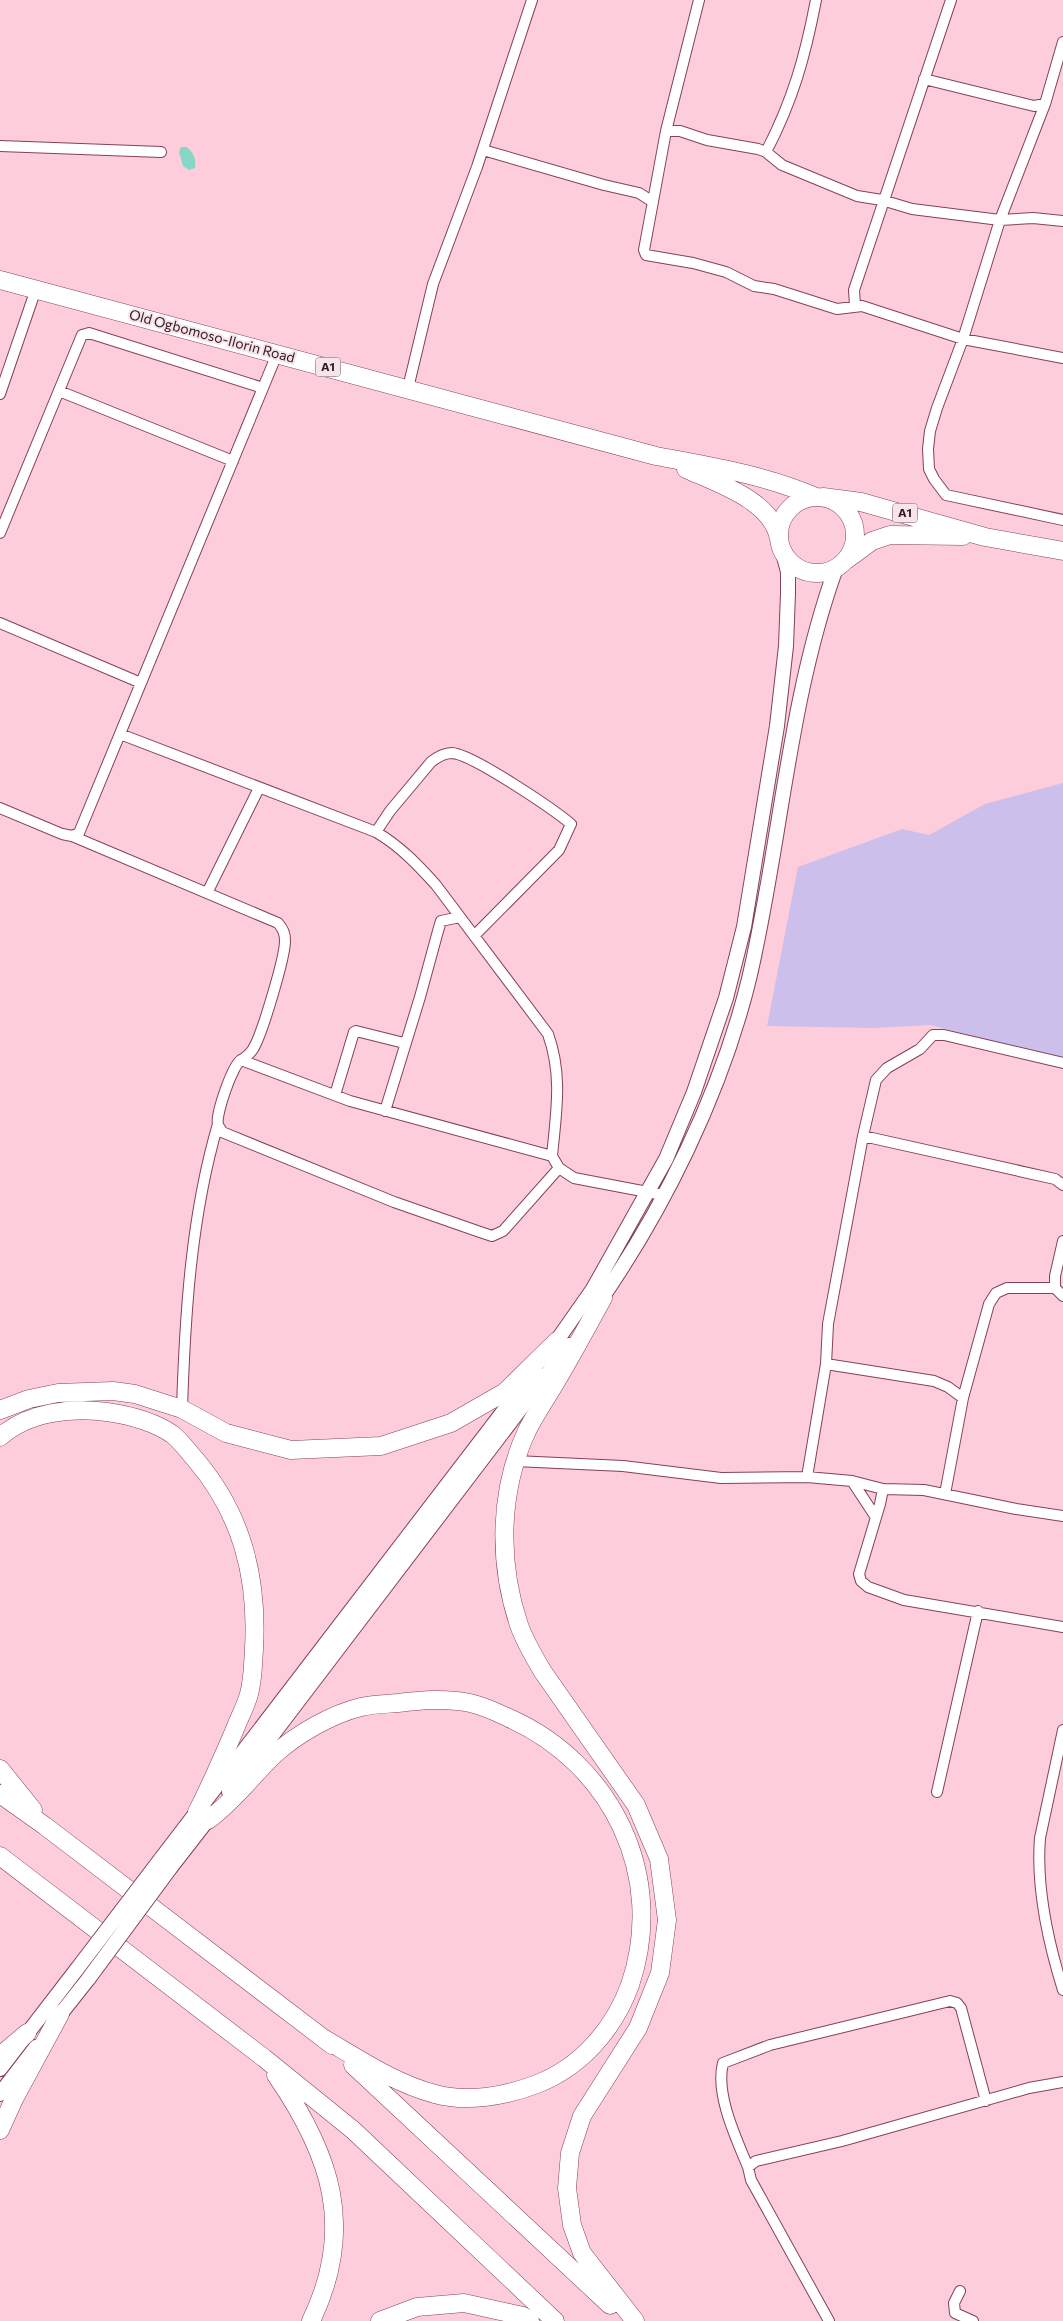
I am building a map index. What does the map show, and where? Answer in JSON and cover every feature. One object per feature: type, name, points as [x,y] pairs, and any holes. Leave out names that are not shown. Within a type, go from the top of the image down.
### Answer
[{"type":"highway","name":"Old Ogbomoso-Ilorin Road","points":[[0,280],[656,456]]},
{"type":"highway","name":"A1","points":[[656,456],[752,475],[785,484],[819,497],[844,499],[889,509],[985,537],[1063,551]]},
{"type":"highway","name":"A1","points":[[656,456],[732,489],[752,502],[770,516],[778,530],[781,545]]},
{"type":"highway","points":[[819,497],[836,502],[846,510],[853,522],[855,535],[853,548],[841,564],[824,572],[811,572],[799,568],[789,560],[781,545],[780,530],[788,510],[796,503],[819,497]]},
{"type":"highway","name":"A1","points":[[841,564],[872,541],[890,535],[985,537]]},
{"type":"highway","points":[[603,1298],[527,1432],[515,1461],[507,1490],[504,1534],[507,1577],[519,1625],[542,1672],[636,1805],[659,1860],[666,1920],[660,1973],[638,2028],[582,2116],[570,2153],[567,2188],[572,2225],[582,2253],[635,2321]]},
{"type":"highway","points":[[0,1410],[28,1399],[58,1393],[86,1391],[135,1394],[182,1409],[226,1433],[291,1450],[381,1446],[451,1423],[505,1392],[557,1341]]},
{"type":"highway","points":[[0,1437],[8,1430],[35,1417],[64,1411],[91,1410],[121,1414],[172,1434],[205,1470],[232,1512],[249,1563],[255,1624],[250,1685],[249,1694],[212,1783],[202,1816]]},
{"type":"highway","points":[[202,1816],[228,1805],[278,1752],[332,1718],[362,1706],[442,1698],[471,1703],[526,1725],[555,1744],[582,1768],[610,1803],[625,1833],[639,1879],[642,1930],[635,1970],[622,2007],[597,2044],[554,2077],[514,2092],[472,2098],[438,2095],[402,2083],[323,2038]]},
{"type":"highway","points":[[0,1769],[45,1826]]},
{"type":"highway","points":[[0,1794],[45,1826],[323,2038],[389,2096],[626,2321]]},
{"type":"highway","points":[[0,1856],[264,2058],[353,2130],[555,2321]]},
{"type":"highway","points":[[0,1863],[20,1871]]},
{"type":"highway","points":[[0,2130],[14,2099],[60,2014]]},
{"type":"highway","points":[[0,2056],[27,2034]]},
{"type":"highway","points":[[264,2058],[300,2110],[318,2148],[333,2201],[335,2233],[333,2260],[321,2300],[311,2321]]},
{"type":"highway","points":[[380,2321],[417,2307],[464,2303],[522,2316],[530,2321]]},
{"type":"street","points":[[408,388],[433,284],[482,150],[532,0]]},
{"type":"street","points":[[699,0],[666,131],[644,250],[646,254],[693,263],[726,272],[754,286],[774,289],[837,309],[862,306],[963,339],[1063,358]]},
{"type":"street","points":[[766,152],[781,124],[805,55],[816,0]]},
{"type":"street","points":[[856,306],[854,290],[882,200],[951,0]]},
{"type":"street","points":[[1063,42],[1045,104],[1000,220],[963,339],[930,431],[929,469],[946,494],[1063,520]]},
{"type":"street","points":[[924,79],[1034,106],[1045,104]]},
{"type":"street","points":[[1034,106],[1038,121]]},
{"type":"street","points":[[666,131],[680,131],[707,140],[766,152],[782,165],[857,196],[882,200],[912,209],[1000,220],[1032,218],[1063,221]]},
{"type":"street","points":[[0,146],[161,152]]},
{"type":"street","points":[[482,150],[604,185],[639,193],[653,202]]},
{"type":"street","points":[[0,394],[36,289]]},
{"type":"street","points":[[0,533],[82,335],[89,333],[263,388]]},
{"type":"street","points":[[72,836],[78,833],[277,354]]},
{"type":"street","points":[[60,391],[232,461]]},
{"type":"street","points":[[202,1816],[557,1341],[593,1290],[649,1193],[666,1159],[694,1092],[726,998],[744,927],[749,885],[777,726],[786,646],[788,572],[781,545]]},
{"type":"street","points":[[0,2070],[77,1969],[165,1864],[567,1349],[603,1298],[643,1235],[679,1166],[715,1083],[742,1003],[766,889],[809,655],[824,602],[841,564]]},
{"type":"street","points":[[0,623],[141,683]]},
{"type":"street","points":[[120,734],[376,832],[390,840],[415,862],[436,885],[548,1034],[555,1053],[559,1079],[552,1156],[559,1168],[574,1178],[663,1195]]},
{"type":"street","points":[[376,832],[390,811],[431,762],[438,757],[451,753],[482,765],[571,824],[559,850],[474,936]]},
{"type":"street","points":[[207,893],[259,788]]},
{"type":"street","points":[[0,808],[62,834],[72,836],[278,924],[285,933],[286,943],[258,1040],[252,1052],[233,1068],[207,1162],[197,1216],[182,1409]]},
{"type":"street","points":[[749,885],[766,889]]},
{"type":"street","points":[[385,1111],[441,921],[460,917]]},
{"type":"street","points":[[726,998],[742,1003]]},
{"type":"street","points":[[335,1095],[354,1032],[360,1031],[404,1043]]},
{"type":"street","points":[[807,1477],[826,1364],[828,1324],[863,1136],[876,1080],[887,1068],[920,1048],[933,1035],[944,1035],[1063,1063]]},
{"type":"street","points":[[241,1060],[335,1095],[385,1111],[552,1156]]},
{"type":"street","points":[[218,1124],[222,1132],[385,1198],[492,1236],[502,1231],[559,1168]]},
{"type":"street","points":[[863,1136],[1055,1179],[1063,1185]]},
{"type":"street","points":[[1055,1288],[1063,1241]]},
{"type":"street","points":[[946,1494],[963,1398],[989,1304],[996,1293],[1007,1288],[1055,1288],[1063,1296]]},
{"type":"street","points":[[826,1364],[934,1381],[948,1387],[963,1398]]},
{"type":"street","points":[[515,1461],[623,1466],[721,1478],[807,1477],[852,1481],[883,1489],[924,1490],[1016,1510],[1063,1516]]},
{"type":"street","points":[[852,1481],[876,1516]]},
{"type":"street","points":[[883,1489],[858,1574],[861,1581],[881,1593],[904,1600],[978,1611],[1063,1627]]},
{"type":"street","points":[[937,1792],[978,1611]]},
{"type":"street","points":[[1062,1983],[1043,1903],[1038,1855],[1040,1838],[1063,1737]]},
{"type":"street","points":[[0,2094],[89,1978],[165,1864]]},
{"type":"street","points":[[829,2321],[751,2180],[748,2167],[731,2125],[720,2073],[723,2063],[770,2045],[950,2000],[957,2003],[961,2008],[986,2101]]},
{"type":"street","points":[[748,2167],[756,2162],[842,2141],[1029,2088],[1063,2082]]},
{"type":"street","points":[[960,2291],[954,2303],[955,2313],[972,2321]]},
{"type":"shaded area","points":[[181,147],[187,147],[193,154],[195,168],[189,170],[183,166],[179,152]]},
{"type":"shaded area","points":[[1063,783],[1063,1062],[1049,1055],[930,1025],[873,1028],[767,1026],[798,867],[902,829],[929,835],[985,804]]}]
